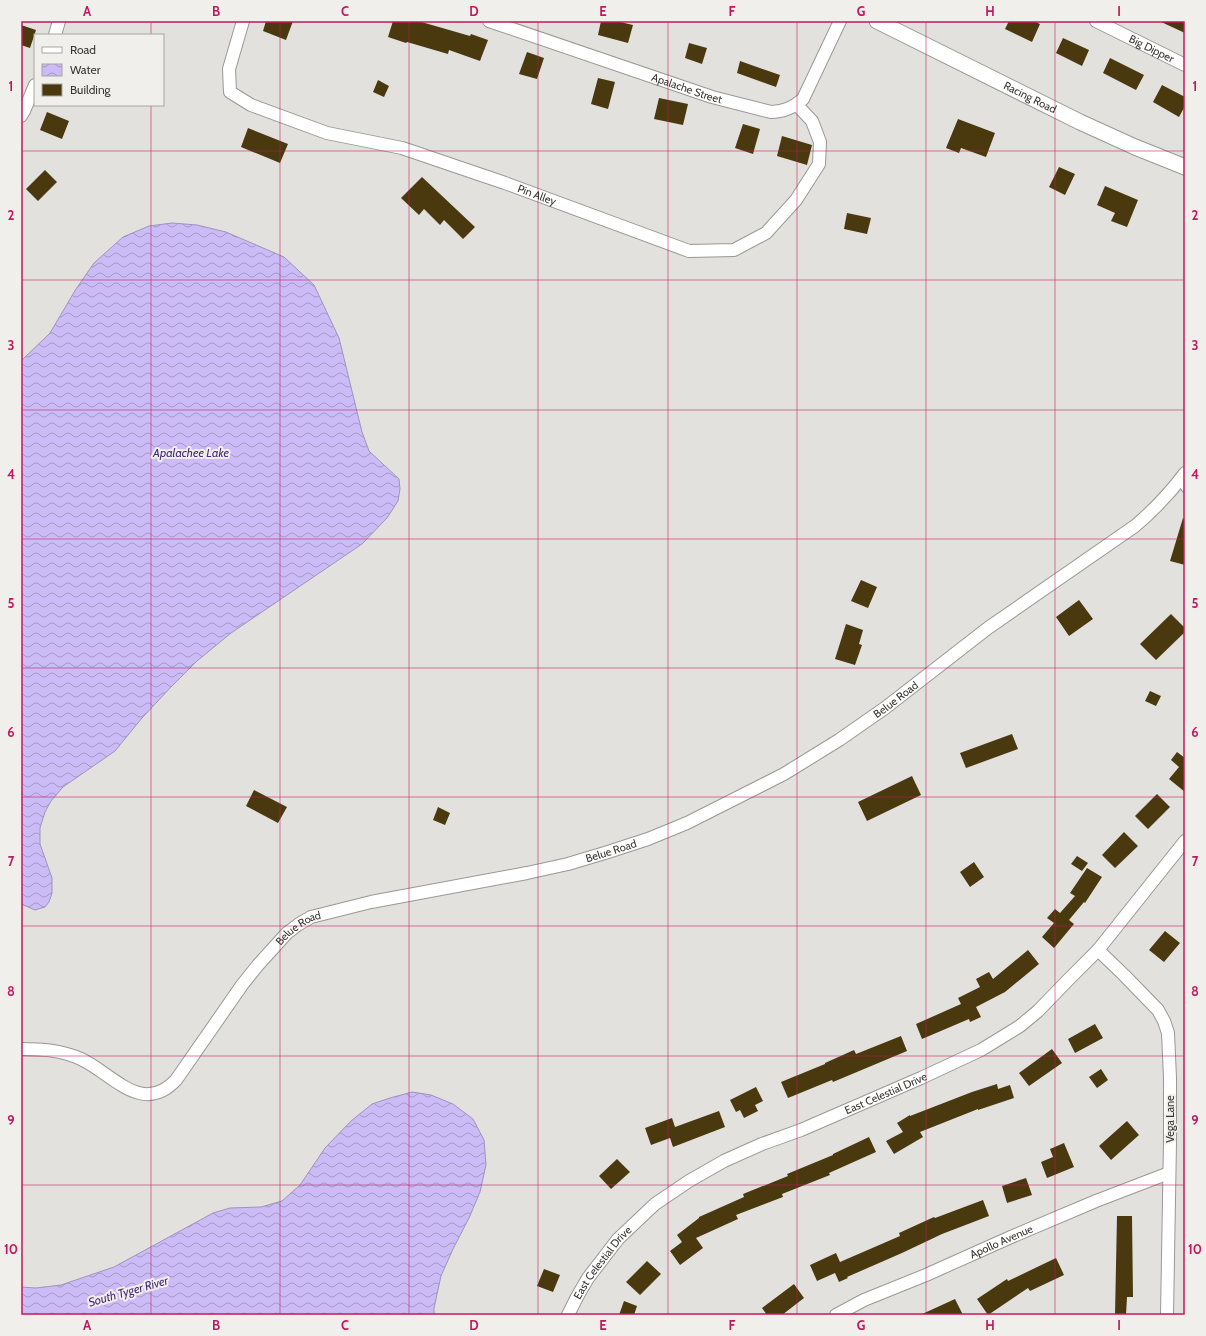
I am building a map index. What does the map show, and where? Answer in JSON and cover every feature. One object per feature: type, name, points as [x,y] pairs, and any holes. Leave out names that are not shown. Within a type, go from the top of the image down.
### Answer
[{"type":"street","points":[[55,34],[59,21]]},
{"type":"street","name":"Pin Alley","points":[[243,21],[229,70],[230,92],[251,105],[327,133],[402,148],[505,183],[688,251],[734,250],[766,233],[796,200],[818,164],[820,142],[812,122],[797,105]]},
{"type":"street","name":"Apalache Street","points":[[489,21],[712,97],[771,112],[780,112],[797,105]]},
{"type":"street","points":[[797,105],[803,99],[840,21]]},
{"type":"street","name":"Racing Road","points":[[877,21],[1080,122],[1185,168]]},
{"type":"street","name":"Big Dipper","points":[[1096,21],[1185,65]]},
{"type":"street","points":[[21,116],[34,87]]},
{"type":"street","name":"Belue Road","points":[[21,1049],[40,1049],[63,1052],[94,1066],[132,1092],[146,1095],[160,1092],[176,1080],[242,985],[258,965],[276,944],[299,924],[311,917],[363,904],[568,864],[648,839],[687,823],[784,774],[821,752],[865,722],[988,628],[1135,526],[1153,511],[1183,481]]},
{"type":"street","name":"East Celestial Drive","points":[[568,1315],[576,1297],[588,1278],[618,1239],[655,1204],[688,1181],[724,1161],[762,1144],[801,1130],[920,1078],[988,1046],[1020,1026],[1038,1011],[1098,950],[1185,841]]},
{"type":"street","name":"Vega Lane","points":[[1098,950],[1124,974],[1158,1010],[1168,1033],[1170,1078],[1167,1315]]},
{"type":"street","name":"Apollo Avenue","points":[[836,1315],[883,1292],[926,1275],[1025,1231],[1096,1201],[1169,1173]]},
{"type":"water","name":"Apalachee Lake","points":[[172,223],[197,225],[226,232],[284,257],[314,285],[339,338],[362,432],[369,451],[399,479],[400,489],[398,501],[387,518],[362,544],[231,633],[197,661],[170,688],[142,718],[115,751],[63,787],[51,801],[45,812],[40,828],[40,844],[52,878],[52,893],[49,902],[45,907],[35,910],[21,904],[21,361],[50,333],[76,289],[94,263],[123,237],[149,226]]},
{"type":"water","name":"South Tyger River","points":[[412,1092],[431,1095],[453,1104],[473,1119],[484,1140],[486,1165],[480,1192],[441,1276],[434,1308],[434,1315],[21,1315],[21,1287],[36,1288],[61,1285],[114,1267],[213,1213],[230,1208],[261,1207],[282,1201],[300,1185],[325,1148],[351,1121],[372,1104]]},
{"type":"building","points":[[266,21],[293,21],[286,40],[263,31]]},
{"type":"building","points":[[393,21],[418,21],[470,36],[471,34],[488,40],[480,61],[449,50],[448,54],[388,37]]},
{"type":"building","points":[[601,21],[616,21],[633,25],[628,43],[598,35]]},
{"type":"building","points":[[1009,21],[1034,21],[1040,24],[1032,42],[1005,29]]},
{"type":"building","points":[[1159,21],[1185,21],[1185,33]]},
{"type":"building","points":[[21,25],[36,30],[30,48],[21,45]]},
{"type":"building","points":[[1063,38],[1089,50],[1082,66],[1056,53]]},
{"type":"building","points":[[689,43],[707,48],[702,64],[685,58]]},
{"type":"building","points":[[527,52],[544,58],[537,79],[519,74]]},
{"type":"building","points":[[1110,58],[1144,75],[1136,90],[1103,73]]},
{"type":"building","points":[[740,61],[780,75],[776,87],[737,73]]},
{"type":"building","points":[[598,78],[615,82],[608,109],[591,104]]},
{"type":"building","points":[[378,80],[389,86],[384,97],[373,92]]},
{"type":"building","points":[[1162,85],[1185,97],[1185,106],[1179,117],[1153,102]]},
{"type":"building","points":[[659,98],[688,104],[683,125],[654,119]]},
{"type":"building","points":[[47,112],[69,121],[62,139],[40,130]]},
{"type":"building","points":[[958,119],[995,133],[986,157],[961,148],[959,153],[946,148]]},
{"type":"building","points":[[743,124],[760,129],[753,154],[735,148]]},
{"type":"building","points":[[248,128],[288,144],[280,163],[241,147]]},
{"type":"building","points":[[782,136],[812,145],[807,165],[777,156]]},
{"type":"building","points":[[1059,167],[1075,174],[1065,195],[1049,187]]},
{"type":"building","points":[[45,170],[57,182],[38,201],[26,189]]},
{"type":"building","points":[[422,177],[475,227],[463,239],[444,220],[440,225],[424,209],[419,215],[401,198]]},
{"type":"building","points":[[1105,186],[1138,200],[1127,227],[1111,221],[1115,213],[1097,205]]},
{"type":"building","points":[[847,213],[871,218],[867,234],[844,229]]},
{"type":"building","points":[[1183,518],[1185,519],[1185,565],[1170,561]]},
{"type":"building","points":[[861,580],[877,587],[868,608],[851,601]]},
{"type":"building","points":[[1079,600],[1093,619],[1069,636],[1056,617]]},
{"type":"building","points":[[1171,614],[1185,628],[1185,632],[1156,660],[1140,644]]},
{"type":"building","points":[[846,624],[863,630],[859,644],[862,645],[855,665],[835,659]]},
{"type":"building","points":[[1150,691],[1161,696],[1156,706],[1145,701]]},
{"type":"building","points":[[1012,734],[1018,749],[966,768],[960,753]]},
{"type":"building","points":[[1177,752],[1185,758],[1185,792],[1169,779],[1179,767],[1171,760]]},
{"type":"building","points":[[912,776],[921,795],[867,821],[858,802]]},
{"type":"building","points":[[254,790],[287,807],[278,823],[246,806]]},
{"type":"building","points":[[1157,794],[1170,807],[1148,829],[1135,816]]},
{"type":"building","points":[[438,807],[450,813],[445,825],[433,820]]},
{"type":"building","points":[[1124,832],[1138,846],[1115,868],[1102,855]]},
{"type":"building","points":[[1077,856],[1088,863],[1082,871],[1071,864]]},
{"type":"building","points":[[974,862],[984,877],[970,887],[960,872]]},
{"type":"building","points":[[1087,868],[1102,877],[1085,903],[1084,902],[1069,920],[1074,924],[1054,948],[1042,937],[1054,923],[1047,918],[1055,909],[1060,913],[1075,896],[1070,893]]},
{"type":"building","points":[[1165,931],[1180,943],[1164,962],[1149,950]]},
{"type":"building","points":[[1028,950],[1039,964],[1005,992],[976,1007],[981,1017],[970,1022],[969,1019],[922,1039],[916,1024],[961,1004],[958,998],[980,987],[976,979],[989,972],[993,979]]},
{"type":"building","points":[[1095,1024],[1103,1038],[1075,1053],[1068,1039]]},
{"type":"building","points":[[901,1036],[907,1051],[833,1082],[832,1080],[788,1098],[781,1082],[854,1050],[856,1054]]},
{"type":"building","points":[[1052,1049],[1062,1063],[1029,1086],[1019,1073]]},
{"type":"building","points":[[1101,1069],[1108,1080],[1097,1088],[1089,1077]]},
{"type":"building","points":[[997,1084],[998,1089],[1010,1085],[1014,1098],[978,1109],[920,1132],[923,1137],[894,1154],[886,1141],[903,1132],[897,1123],[910,1115]]},
{"type":"building","points":[[756,1087],[763,1101],[755,1105],[758,1111],[744,1118],[740,1110],[736,1112],[730,1100]]},
{"type":"building","points":[[719,1111],[725,1127],[673,1147],[670,1138],[651,1145],[645,1128],[672,1118],[675,1127]]},
{"type":"building","points":[[1127,1121],[1139,1135],[1111,1160],[1099,1146]]},
{"type":"building","points":[[869,1137],[876,1152],[829,1173],[830,1175],[782,1194],[783,1197],[736,1215],[738,1219],[696,1238],[703,1248],[680,1265],[670,1251],[682,1242],[677,1235],[699,1217],[744,1197],[743,1194],[788,1176],[787,1174],[833,1155]]},
{"type":"building","points":[[1064,1143],[1074,1167],[1047,1178],[1041,1162],[1053,1157],[1050,1149]]},
{"type":"building","points":[[617,1159],[630,1172],[611,1189],[599,1176]]},
{"type":"building","points":[[1026,1178],[1032,1195],[1007,1203],[1002,1186]]},
{"type":"building","points":[[983,1200],[989,1216],[942,1234],[839,1282],[835,1273],[817,1281],[810,1265],[836,1253],[840,1262],[900,1236],[899,1233],[934,1217],[935,1218]]},
{"type":"building","points":[[1117,1216],[1132,1216],[1133,1297],[1127,1297],[1126,1315],[1115,1315]]},
{"type":"building","points":[[1056,1258],[1064,1275],[1030,1291],[1028,1288],[988,1315],[977,1299],[1007,1279],[1008,1281]]},
{"type":"building","points":[[647,1261],[661,1274],[640,1295],[626,1282]]},
{"type":"building","points":[[544,1269],[560,1275],[553,1292],[537,1286]]},
{"type":"building","points":[[794,1284],[804,1298],[782,1315],[767,1315],[762,1308]]},
{"type":"building","points":[[955,1299],[963,1315],[920,1315]]},
{"type":"building","points":[[624,1301],[637,1306],[634,1315],[619,1315]]}]
